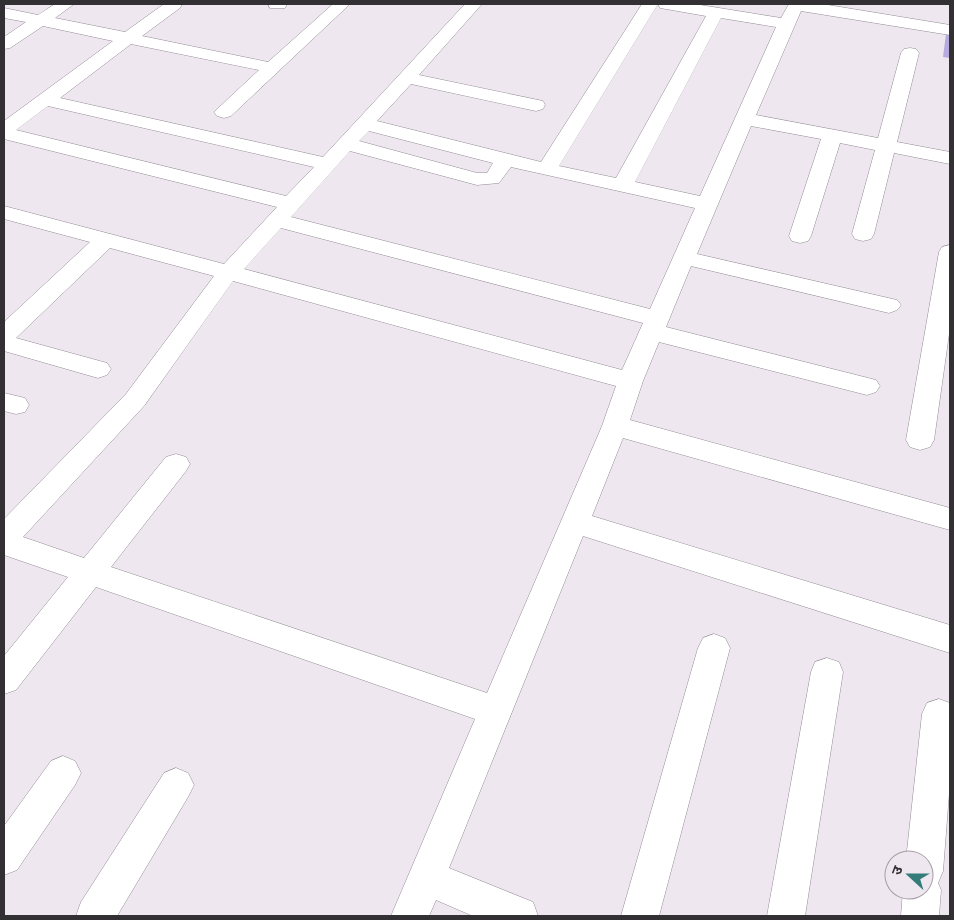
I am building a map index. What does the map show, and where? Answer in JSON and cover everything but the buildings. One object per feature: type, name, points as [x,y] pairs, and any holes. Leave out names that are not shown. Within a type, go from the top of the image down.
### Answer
[{"type":"street","points":[[4,44],[66,4]]},
{"type":"street","points":[[4,132],[174,4]]},
{"type":"street","points":[[224,112],[342,4]]},
{"type":"street","points":[[4,538],[135,400],[227,274],[474,4]]},
{"type":"street","points":[[547,169],[650,4]]},
{"type":"street","points":[[666,4],[786,24]]},
{"type":"street","points":[[410,916],[615,426],[630,381],[794,8],[799,5],[950,30]]},
{"type":"street","points":[[622,186],[716,12]]},
{"type":"street","points":[[4,13],[273,68]]},
{"type":"street","points":[[863,234],[910,54]]},
{"type":"street","points":[[406,78],[536,105]]},
{"type":"street","points":[[45,100],[327,164]]},
{"type":"street","points":[[745,119],[950,158]]},
{"type":"street","points":[[364,124],[505,160],[708,204]]},
{"type":"street","points":[[4,132],[283,212],[655,326],[867,386]]},
{"type":"street","points":[[800,236],[832,136]]},
{"type":"street","points":[[346,144],[477,179],[492,179],[499,172],[505,160]]},
{"type":"street","points":[[4,212],[227,274],[630,381]]},
{"type":"street","points":[[4,336],[105,240]]},
{"type":"street","points":[[920,440],[950,252]]},
{"type":"street","points":[[685,258],[889,305]]},
{"type":"street","points":[[4,343],[98,369]]},
{"type":"street","points":[[615,426],[950,519]]},
{"type":"street","points":[[4,680],[176,464]]},
{"type":"street","points":[[574,522],[950,639]]},
{"type":"street","points":[[4,543],[496,711]]},
{"type":"street","points":[[640,916],[714,648]]},
{"type":"street","points":[[786,916],[827,672]]},
{"type":"street","points":[[926,850],[939,714]]},
{"type":"street","points":[[4,857],[63,773]]},
{"type":"street","points":[[95,916],[176,785]]},
{"type":"street","points":[[427,878],[519,916]]},
{"type":"street","points":[[920,916],[921,900]]}]
